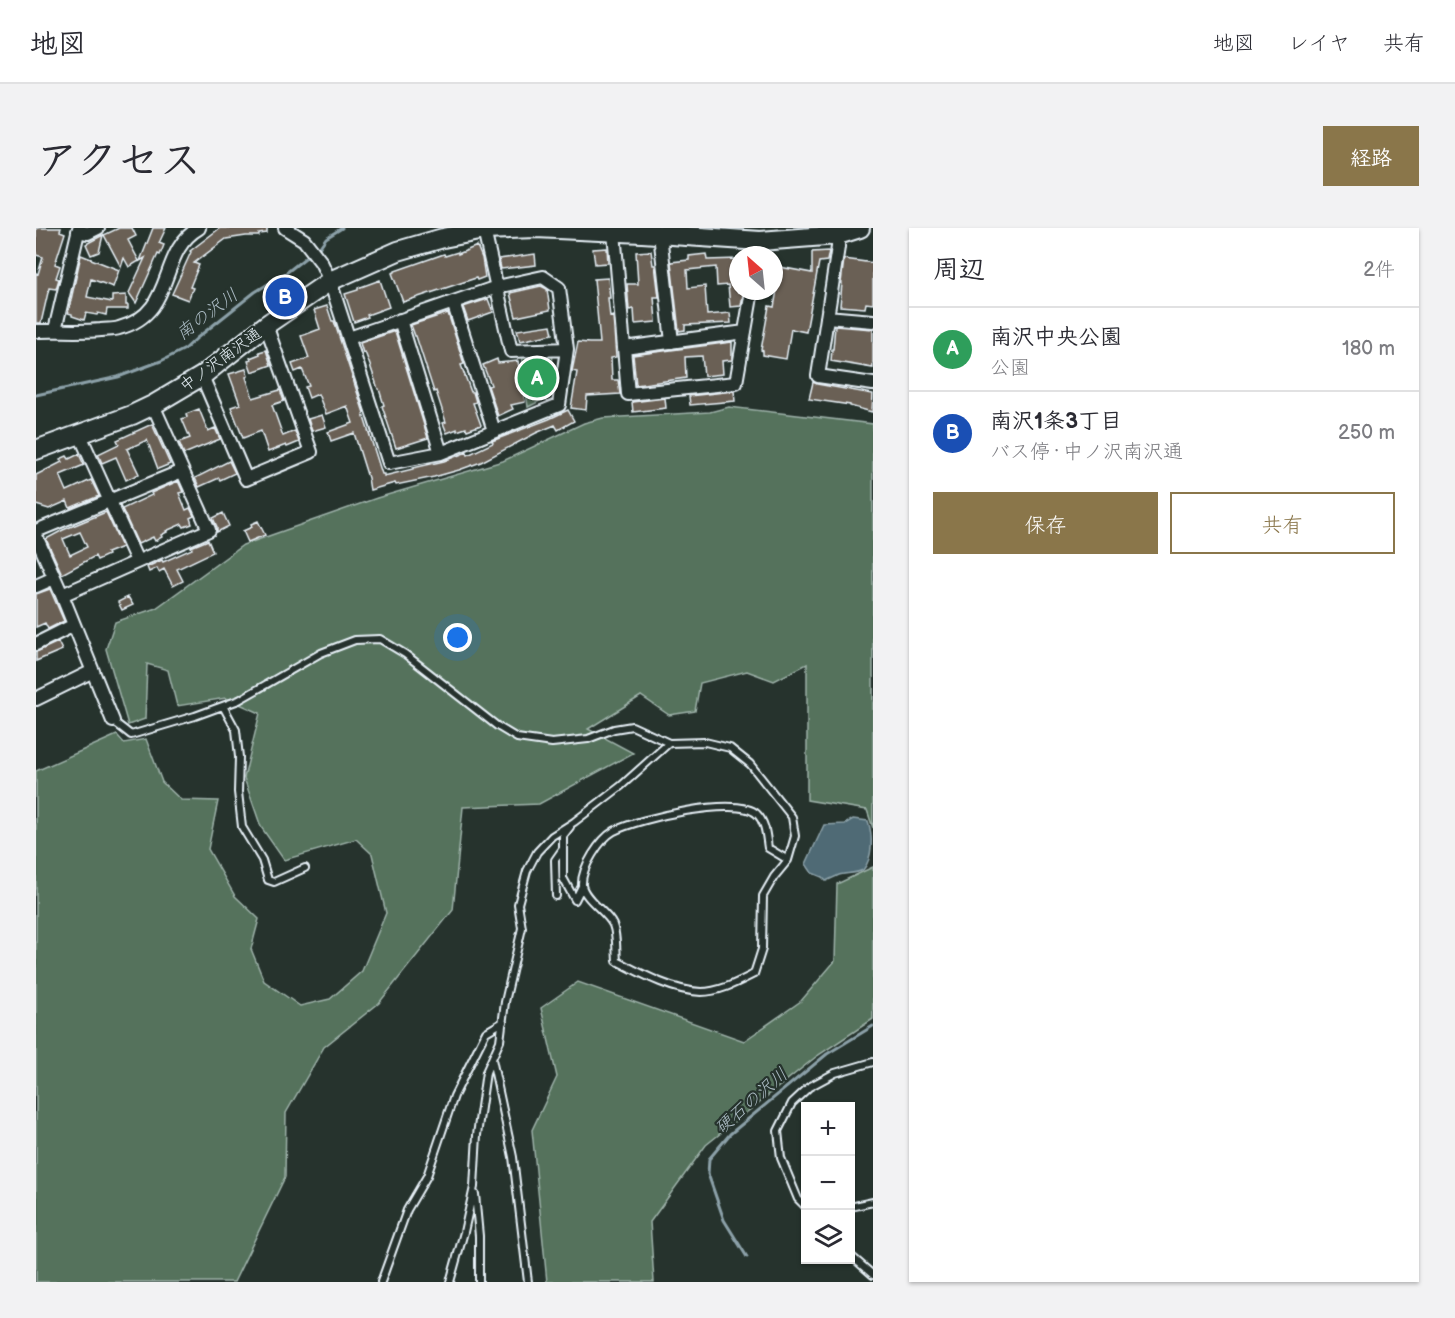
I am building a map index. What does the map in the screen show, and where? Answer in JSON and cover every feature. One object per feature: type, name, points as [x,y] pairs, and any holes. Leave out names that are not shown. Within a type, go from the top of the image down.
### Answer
[{"type":"street","points":[[55,330],[79,230],[88,233],[98,228]]},
{"type":"street","points":[[36,331],[90,331],[118,328],[139,320],[150,311],[164,286],[173,258],[182,242],[199,228]]},
{"type":"street","points":[[285,228],[304,240],[321,262],[330,281],[389,463],[441,453],[559,405],[567,349],[559,288],[543,277],[497,287],[349,338]]},
{"type":"street","name":"中ノ沢南沢通","points":[[36,450],[153,405],[202,376],[330,281],[398,250],[484,230],[536,228],[660,234],[743,241],[754,246]]},
{"type":"street","points":[[484,230],[511,351],[567,349]]},
{"type":"street","points":[[846,231],[838,247],[818,376],[873,384]]},
{"type":"street","name":"中ノ沢南沢通","points":[[769,246],[846,231]]},
{"type":"street","points":[[615,232],[628,394],[736,383],[750,300]]},
{"type":"street","points":[[660,234],[672,342]]},
{"type":"street","points":[[453,302],[494,431]]},
{"type":"street","points":[[827,317],[873,321]]},
{"type":"street","points":[[400,320],[441,453]]},
{"type":"street","points":[[202,376],[246,480],[311,452],[267,326]]},
{"type":"street","points":[[624,348],[745,332]]},
{"type":"street","points":[[62,595],[208,530],[153,405]]},
{"type":"street","points":[[80,435],[137,561]]},
{"type":"street","points":[[36,531],[182,471]]},
{"type":"street","points":[[36,536],[113,721]]},
{"type":"street","points":[[36,586],[54,578]]},
{"type":"street","points":[[36,644],[74,625]]},
{"type":"street","points":[[36,699],[93,671]]},
{"type":"lane","points":[[113,721],[131,735],[195,716],[239,700],[321,653],[355,640],[380,639],[405,654],[497,726],[517,738],[552,743],[588,739],[614,729],[632,726],[669,742],[705,742],[730,748],[750,764],[792,817],[795,836],[788,860],[774,877],[763,896],[762,949],[754,974],[728,987],[702,992],[675,987],[617,961],[613,924],[582,886]]},
{"type":"lane","points":[[223,706],[236,730],[239,757],[238,792],[242,827],[262,860],[268,880],[274,882],[305,868]]},
{"type":"lane","points":[[479,1282],[479,1236],[474,1187],[477,1135],[486,1071],[500,1041],[505,1002],[522,928],[518,904],[527,871],[537,852],[552,836],[621,786],[669,742]]},
{"type":"lane","points":[[574,822],[563,836],[563,878],[575,900],[582,886],[586,865],[601,843],[613,832],[644,820],[679,812],[712,807],[739,807],[756,812],[764,825],[768,848],[788,860]]},
{"type":"lane","points":[[556,896],[555,860],[563,850]]},
{"type":"lane","points":[[381,1282],[407,1210],[427,1176],[454,1096],[486,1032],[503,1022]]},
{"type":"lane","points":[[492,1059],[513,1157],[528,1282]]},
{"type":"lane","points":[[801,1202],[781,1158],[778,1131],[792,1102],[809,1087],[835,1072],[873,1062]]},
{"type":"lane","points":[[450,1282],[474,1187]]},
{"type":"lane","points":[[855,1206],[873,1202]]},
{"type":"lane","points":[[855,1259],[873,1275]]},
{"type":"green space","points":[[553,356],[546,398],[528,407],[522,358]]},
{"type":"green space","points":[[729,407],[873,424],[873,828],[867,810],[807,800],[807,664],[774,681],[747,671],[700,683],[695,711],[669,715],[641,696],[588,729],[633,753],[539,804],[463,807],[453,910],[379,1003],[324,1047],[286,1113],[285,1177],[234,1282],[36,1282],[36,771],[117,735],[124,743],[146,739],[162,782],[181,800],[218,801],[208,849],[235,896],[259,919],[251,949],[264,981],[300,1006],[330,999],[362,971],[386,913],[372,854],[356,839],[284,860],[261,827],[244,778],[260,713],[226,698],[177,706],[168,670],[147,664],[145,719],[128,725],[106,649],[115,622],[156,608],[243,545],[377,498],[503,461],[584,423],[603,418],[710,412]]},
{"type":"green space","points":[[873,867],[873,1019],[817,1056],[706,1145],[650,1222],[654,1282],[547,1282],[532,1130],[557,1077],[541,1008],[578,982],[744,1041],[801,1001],[835,961],[837,884]]},
{"type":"water","points":[[853,819],[868,821],[870,827],[870,853],[863,870],[839,875],[826,881],[812,873],[806,864],[824,825],[845,824]]},
{"type":"building","points":[[36,228],[61,228],[60,231],[65,233],[55,264],[60,266],[56,278],[59,279],[56,289],[49,288],[41,323],[36,323],[36,273],[38,274],[43,257],[36,255]]},
{"type":"building","points":[[119,228],[132,228],[136,236],[128,240],[139,261],[129,267],[124,258],[121,267],[104,235]]},
{"type":"building","points":[[153,228],[166,228],[159,243],[164,245],[136,303],[129,293],[145,258],[140,261]]},
{"type":"building","points":[[220,228],[267,228],[267,233],[259,234],[259,236],[226,239],[194,263],[199,265],[190,287],[193,288],[188,300],[172,294],[190,251]]},
{"type":"building","points":[[103,235],[99,252],[91,255],[86,244]]},
{"type":"building","points":[[477,246],[482,258],[485,277],[403,302],[392,273],[444,254],[445,256],[458,252],[458,254]]},
{"type":"building","points":[[607,248],[608,263],[595,264],[593,249]]},
{"type":"building","points":[[651,251],[659,297],[654,297],[656,322],[635,324],[634,309],[629,310],[627,284],[638,284],[636,252]]},
{"type":"building","points":[[829,251],[827,261],[819,262],[806,332],[791,329],[786,359],[763,355],[761,350],[769,306],[774,307],[775,300],[783,300],[783,268],[812,273],[812,252]]},
{"type":"building","points":[[535,254],[536,265],[501,269],[499,259]]},
{"type":"building","points":[[706,254],[707,260],[729,259],[729,296],[728,285],[717,286],[716,267],[687,270],[688,288],[705,286],[707,315],[730,313],[731,323],[685,325],[685,330],[679,331],[671,262],[689,260],[689,256]]},
{"type":"building","points":[[81,255],[119,270],[113,287],[91,279],[87,297],[112,302],[112,296],[126,295],[128,309],[107,309],[106,315],[86,313],[84,320],[68,313]]},
{"type":"building","points":[[844,259],[873,263],[873,304],[866,303],[865,308],[840,306]]},
{"type":"building","points":[[608,278],[610,298],[608,298],[610,317],[613,316],[616,357],[611,358],[612,380],[618,380],[620,394],[587,396],[586,410],[571,408],[577,372],[572,371],[578,342],[600,343],[594,279]]},
{"type":"building","points":[[380,280],[389,307],[354,322],[345,294]]},
{"type":"building","points":[[541,286],[547,289],[550,310],[516,317],[510,293]]},
{"type":"building","points":[[488,299],[493,312],[468,321],[463,307]]},
{"type":"building","points":[[729,300],[742,300],[741,306],[730,307]]},
{"type":"building","points":[[327,306],[332,321],[334,321],[384,476],[444,461],[467,452],[468,455],[493,443],[492,441],[568,410],[574,421],[558,430],[555,425],[536,433],[481,462],[459,470],[370,490],[354,433],[331,441],[328,432],[353,423],[347,406],[326,414],[318,394],[309,398],[305,387],[309,386],[302,369],[295,372],[292,364],[309,358],[301,336],[320,329],[314,310]]},
{"type":"building","points":[[448,313],[464,364],[461,365],[471,392],[473,392],[476,402],[473,403],[481,425],[447,433],[443,423],[446,422],[436,391],[434,392],[411,325]]},
{"type":"building","points":[[551,325],[553,334],[520,341],[517,330]]},
{"type":"building","points":[[835,326],[873,329],[873,368],[831,361]]},
{"type":"building","points":[[395,331],[428,438],[396,448],[382,406],[384,405],[379,389],[360,343]]},
{"type":"building","points":[[732,342],[732,360],[722,361],[723,374],[704,376],[702,356],[685,357],[686,378],[636,385],[633,355]]},
{"type":"building","points":[[266,350],[271,365],[252,372],[248,361],[260,354],[259,352]]},
{"type":"building","points":[[497,359],[498,363],[518,361],[525,402],[511,405],[513,409],[498,416],[488,386],[491,385],[483,365]]},
{"type":"building","points":[[246,369],[248,376],[246,377],[253,398],[280,390],[284,401],[272,405],[283,436],[295,431],[299,442],[268,452],[261,431],[243,438],[231,407],[240,404],[229,374]]},
{"type":"building","points":[[813,382],[873,394],[872,412],[850,405],[809,399]]},
{"type":"building","points":[[734,391],[735,401],[690,405],[689,396]]},
{"type":"building","points":[[665,398],[666,408],[633,412],[632,402]]},
{"type":"building","points":[[199,409],[208,431],[215,428],[220,439],[184,454],[179,442],[190,438],[182,419],[187,417],[186,414]]},
{"type":"building","points":[[322,415],[326,427],[312,431],[308,419]]},
{"type":"building","points":[[152,424],[170,464],[158,469],[147,440],[127,449],[139,474],[126,480],[116,457],[102,463],[98,454],[119,444],[117,440]]},
{"type":"building","points":[[79,454],[84,465],[60,475],[67,491],[91,480],[99,496],[70,508],[67,501],[49,509],[36,505],[36,475],[62,462],[60,459],[67,456],[69,459]]},
{"type":"building","points":[[229,461],[235,473],[199,487],[195,478]]},
{"type":"building","points":[[178,481],[183,492],[179,493],[186,510],[190,508],[194,516],[190,518],[192,524],[184,527],[182,524],[166,531],[155,541],[153,537],[138,544],[122,509]]},
{"type":"building","points":[[106,512],[122,547],[97,560],[95,556],[62,574],[46,539]],"holes":[[[80,532],[87,547],[70,555],[63,539]]]},
{"type":"building","points":[[223,513],[229,526],[217,532],[213,518]]},
{"type":"building","points":[[258,521],[265,535],[248,542],[243,531]]},
{"type":"building","points":[[208,540],[213,552],[177,569],[183,581],[173,586],[164,569],[159,572],[157,568],[149,572],[147,567],[162,560],[163,562]]},
{"type":"building","points":[[50,589],[64,621],[48,629],[45,623],[36,627],[36,594]]},
{"type":"building","points":[[128,597],[133,605],[122,610],[118,602]]},
{"type":"building","points":[[58,642],[62,650],[36,661],[36,652]]},
{"type":"waterway","name":"南の沢川","points":[[315,251],[326,238],[342,228]]},
{"type":"waterway","name":"南の沢川","points":[[36,395],[118,377],[161,361],[185,349],[255,292],[286,273],[309,255]]},
{"type":"waterway","name":"硬石の沢川","points":[[747,1257],[724,1220],[708,1174],[709,1159],[730,1134],[827,1054],[873,1026]]},
{"type":"place","name":"南沢1条3丁目","points":[[285,297]]},
{"type":"place","name":"南沢中央公園","points":[[537,378]]}]
